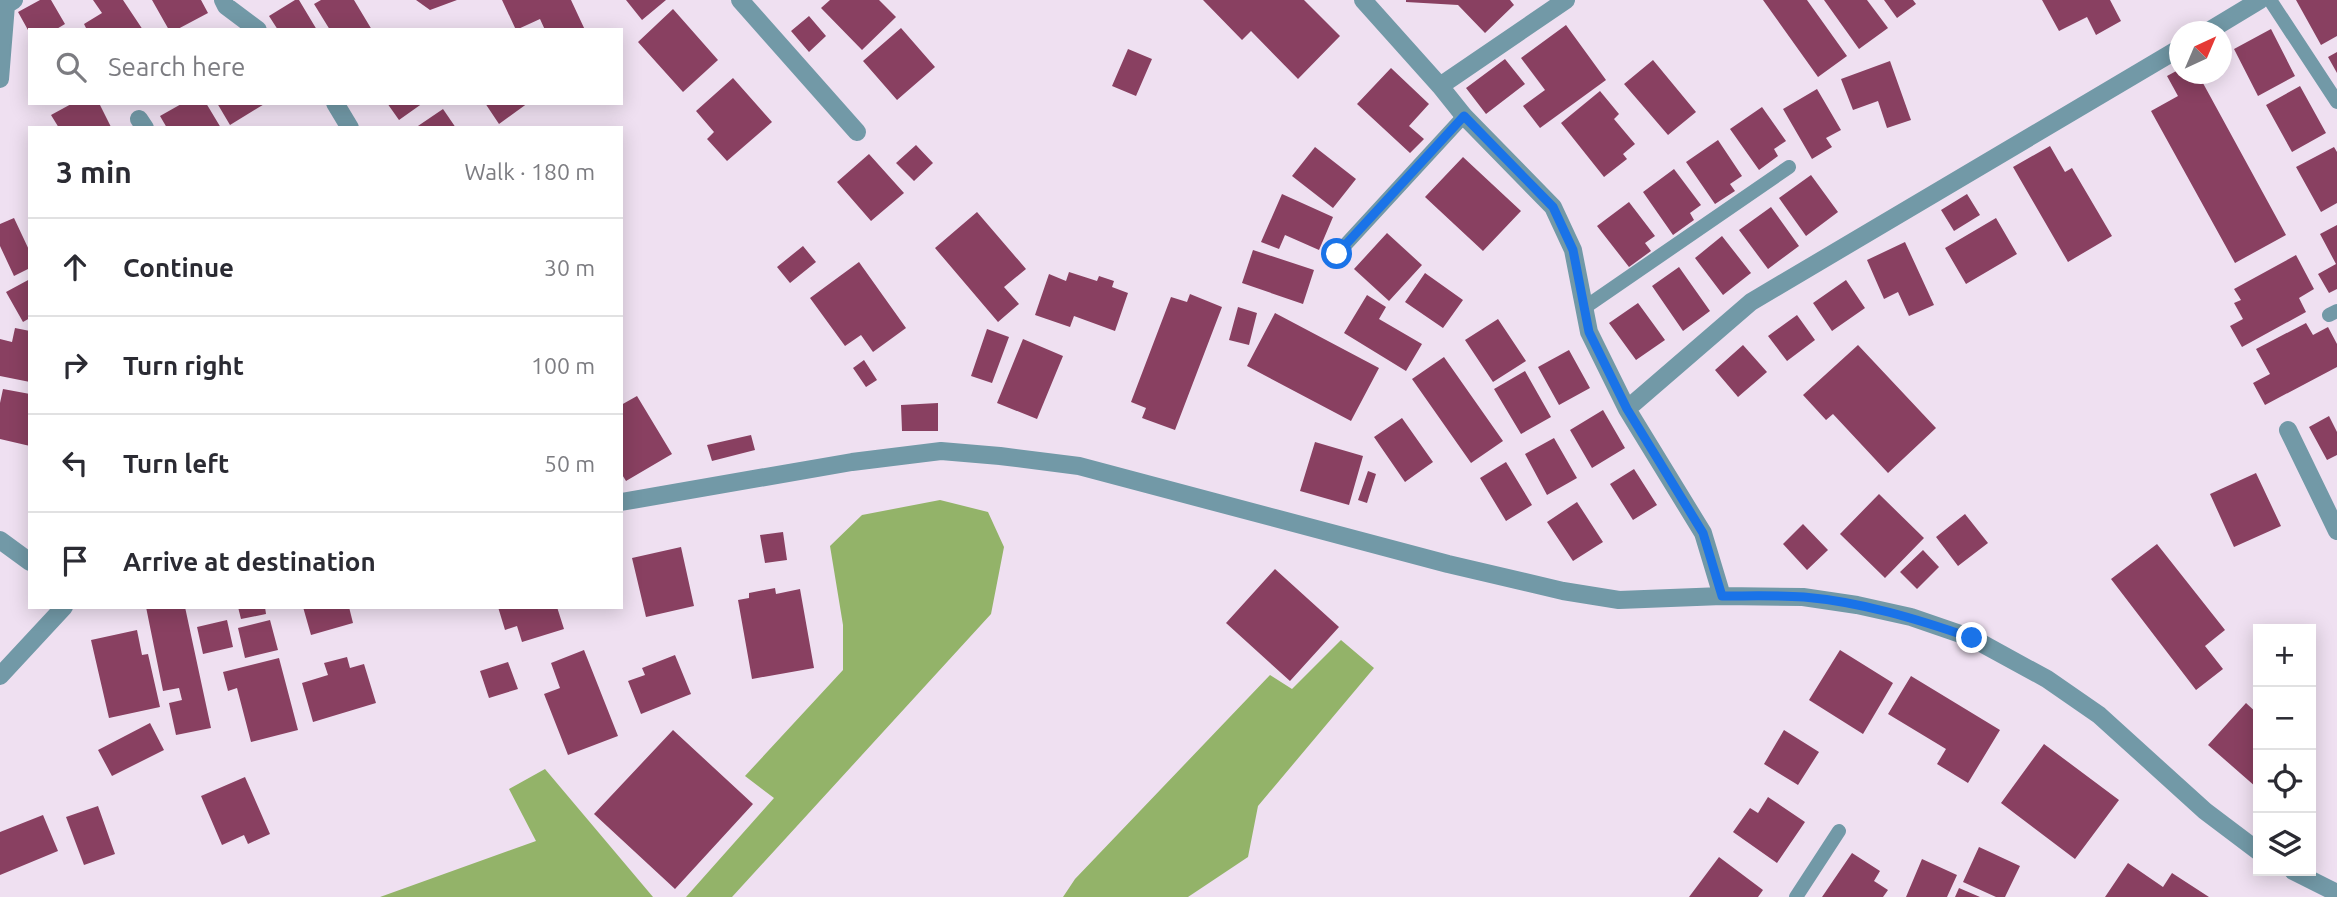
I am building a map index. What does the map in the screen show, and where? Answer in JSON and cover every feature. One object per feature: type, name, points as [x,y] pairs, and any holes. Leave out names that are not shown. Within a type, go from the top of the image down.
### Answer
[{"type":"street","points":[[0,79],[6,5],[14,0]]},
{"type":"street","points":[[223,0],[226,6],[255,28]]},
{"type":"street","points":[[740,0],[857,132]]},
{"type":"street","points":[[1363,0],[1464,116],[1553,207],[1573,250],[1589,332],[1627,409],[1703,533],[1722,596]]},
{"type":"street","points":[[1440,86],[1566,0]]},
{"type":"street","points":[[2225,21],[2260,0]]},
{"type":"street","points":[[1627,409],[1751,302],[2169,54]]},
{"type":"street","points":[[336,105],[349,126]]},
{"type":"street","points":[[2288,430],[2337,531]]},
{"type":"street","points":[[623,502],[941,451],[1079,466],[1448,564],[1563,591],[1619,600],[1722,596],[1803,597],[1857,605],[1911,617],[1972,638],[2047,679],[2099,715],[2205,811],[2253,848]]},
{"type":"street","points":[[0,540],[28,561]]},
{"type":"street","points":[[0,676],[62,609]]},
{"type":"street","points":[[2303,876],[2337,893]]},
{"type":"lane","points":[[2270,0],[2337,102]]},
{"type":"lane","points":[[1337,254],[1464,116]]},
{"type":"lane","points":[[1584,307],[1789,167]]},
{"type":"lane","points":[[1796,897],[1839,831]]},
{"type":"green space","points":[[940,500],[988,512],[1004,547],[991,614],[732,897],[686,897],[774,798],[745,776],[843,670],[843,625],[830,546],[862,515]]},
{"type":"green space","points":[[1341,640],[1374,668],[1258,806],[1248,857],[1188,897],[1063,897],[1075,879],[1270,675],[1292,689]]},
{"type":"green space","points":[[545,769],[653,897],[380,897],[536,841],[509,789]]},
{"type":"building","points":[[40,0],[51,0],[65,24],[58,28],[28,30],[18,12]]},
{"type":"building","points":[[93,0],[123,0],[142,28],[86,28],[84,24],[102,13]]},
{"type":"building","points":[[152,0],[201,0],[208,13],[180,28],[168,28]]},
{"type":"building","points":[[299,0],[316,28],[277,28],[269,16]]},
{"type":"building","points":[[321,0],[354,0],[371,28],[329,28],[314,4]]},
{"type":"building","points":[[416,0],[457,0],[430,10]]},
{"type":"building","points":[[502,0],[571,0],[584,28],[544,28],[540,19],[515,28]]},
{"type":"building","points":[[626,0],[666,0],[642,20]]},
{"type":"building","points":[[830,0],[879,0],[896,17],[862,50],[821,8]]},
{"type":"building","points":[[1203,0],[1304,0],[1340,36],[1298,79],[1251,31],[1242,40]]},
{"type":"building","points":[[1406,0],[1510,0],[1514,5],[1485,33],[1458,5]]},
{"type":"building","points":[[1763,0],[1807,0],[1847,56],[1818,77]]},
{"type":"building","points":[[1824,0],[1867,0],[1888,28],[1859,49]]},
{"type":"building","points":[[1884,0],[1913,0],[1916,4],[1897,18]]},
{"type":"building","points":[[2042,0],[2110,0],[2121,21],[2096,35],[2087,17],[2059,31]]},
{"type":"building","points":[[2296,0],[2337,0],[2337,36],[2321,45]]},
{"type":"building","points":[[673,9],[718,60],[683,92],[638,42]]},
{"type":"building","points":[[809,16],[826,36],[809,52],[791,31]]},
{"type":"building","points":[[1566,25],[1606,80],[1540,128],[1523,106],[1545,90],[1521,58]]},
{"type":"building","points":[[901,28],[935,67],[897,100],[863,61]]},
{"type":"building","points":[[2271,29],[2295,76],[2258,96],[2234,49]]},
{"type":"building","points":[[1128,49],[1152,59],[1136,96],[1112,86]]},
{"type":"building","points":[[2337,52],[2337,73],[2328,57]]},
{"type":"building","points":[[1505,59],[1525,84],[1486,114],[1466,88]]},
{"type":"building","points":[[1653,60],[1696,112],[1668,135],[1624,84]]},
{"type":"building","points":[[1890,61],[1911,120],[1887,128],[1878,101],[1853,110],[1841,79]]},
{"type":"building","points":[[1391,68],[1429,104],[1409,126],[1424,139],[1410,153],[1357,104]]},
{"type":"building","points":[[733,78],[772,122],[727,161],[707,139],[714,132],[696,111]]},
{"type":"building","points":[[2171,84],[2203,84],[2286,235],[2235,263],[2151,111],[2178,96]]},
{"type":"building","points":[[2300,86],[2326,133],[2292,152],[2266,105]]},
{"type":"building","points":[[1817,89],[1841,130],[1826,138],[1832,147],[1812,159],[1783,109]]},
{"type":"building","points":[[1600,91],[1619,114],[1614,119],[1635,144],[1623,154],[1627,159],[1604,177],[1561,123]]},
{"type":"building","points":[[69,105],[100,105],[110,126],[58,126],[51,115]]},
{"type":"building","points":[[179,105],[207,105],[220,126],[166,126],[160,116]]},
{"type":"building","points":[[218,105],[263,105],[230,125]]},
{"type":"building","points":[[388,105],[420,105],[399,120]]},
{"type":"building","points":[[486,105],[525,105],[499,124]]},
{"type":"building","points":[[1762,107],[1786,141],[1774,149],[1778,156],[1759,170],[1730,129]]},
{"type":"building","points":[[443,109],[455,126],[418,126]]},
{"type":"building","points":[[1718,140],[1742,176],[1730,184],[1735,191],[1715,204],[1686,162]]},
{"type":"building","points":[[916,145],[933,163],[914,181],[896,163]]},
{"type":"building","points":[[2050,146],[2065,172],[2072,168],[2112,236],[2068,262],[2013,167]]},
{"type":"building","points":[[1315,147],[1356,179],[1333,208],[1292,176]]},
{"type":"building","points":[[2334,147],[2337,152],[2337,203],[2321,212],[2296,167]]},
{"type":"building","points":[[869,154],[904,193],[871,221],[837,182]]},
{"type":"building","points":[[1463,157],[1521,211],[1483,251],[1425,197]]},
{"type":"building","points":[[1674,169],[1701,205],[1690,213],[1694,220],[1673,235],[1643,192]]},
{"type":"building","points":[[1811,175],[1838,212],[1806,236],[1779,198]]},
{"type":"building","points":[[1282,194],[1333,217],[1319,250],[1285,235],[1279,249],[1261,242]]},
{"type":"building","points":[[1967,194],[1980,215],[1954,231],[1941,210]]},
{"type":"building","points":[[1629,202],[1655,236],[1645,243],[1651,251],[1629,267],[1597,226]]},
{"type":"building","points":[[1771,207],[1799,246],[1768,269],[1739,230]]},
{"type":"building","points":[[977,212],[1026,269],[1004,287],[1019,304],[998,322],[935,248]]},
{"type":"building","points":[[14,218],[28,248],[28,269],[14,276],[0,246],[0,224]]},
{"type":"building","points":[[1996,218],[2017,254],[1966,284],[1945,248]]},
{"type":"building","points":[[2337,225],[2337,289],[2329,293],[2318,274],[2336,264],[2320,234]]},
{"type":"building","points":[[1387,233],[1422,265],[1389,301],[1354,269]]},
{"type":"building","points":[[1722,236],[1751,273],[1723,295],[1695,258]]},
{"type":"building","points":[[1905,242],[1934,305],[1909,316],[1898,292],[1884,299],[1867,260]]},
{"type":"building","points":[[803,246],[816,262],[790,283],[777,267]]},
{"type":"building","points":[[1253,250],[1314,270],[1303,304],[1242,283]]},
{"type":"building","points":[[2296,255],[2314,289],[2299,298],[2306,312],[2242,347],[2230,326],[2243,319],[2234,303],[2241,300],[2234,289]]},
{"type":"building","points":[[859,262],[906,328],[873,352],[861,335],[845,346],[810,298]]},
{"type":"building","points":[[1679,267],[1710,311],[1683,331],[1652,286]]},
{"type":"building","points":[[1069,272],[1097,281],[1099,276],[1114,281],[1112,287],[1128,293],[1115,331],[1074,316],[1070,327],[1035,315],[1049,274],[1066,281]]},
{"type":"building","points":[[1425,273],[1463,300],[1443,328],[1405,302]]},
{"type":"building","points":[[28,280],[28,319],[23,322],[6,292]]},
{"type":"building","points":[[1846,280],[1865,308],[1832,331],[1813,303]]},
{"type":"building","points":[[1190,294],[1222,307],[1175,430],[1142,418],[1146,408],[1131,402],[1171,297],[1187,302]]},
{"type":"building","points":[[1367,295],[1386,307],[1379,319],[1422,344],[1406,371],[1344,333]]},
{"type":"building","points":[[1638,303],[1665,340],[1636,360],[1609,323]]},
{"type":"building","points":[[1238,307],[1257,313],[1249,345],[1229,340]]},
{"type":"building","points":[[1275,313],[1379,368],[1351,421],[1247,366]]},
{"type":"building","points":[[1797,315],[1815,340],[1787,361],[1768,336]]},
{"type":"building","points":[[1498,319],[1526,361],[1493,382],[1465,340]]},
{"type":"building","points":[[2306,323],[2313,335],[2328,327],[2337,344],[2337,367],[2265,405],[2253,383],[2270,374],[2256,349]]},
{"type":"building","points":[[15,328],[28,331],[28,382],[0,376],[0,339],[12,342]]},
{"type":"building","points":[[987,329],[1009,337],[992,383],[971,376]]},
{"type":"building","points":[[1023,339],[1063,356],[1037,419],[997,403]]},
{"type":"building","points":[[1743,345],[1767,372],[1738,397],[1715,370]]},
{"type":"building","points":[[1858,345],[1936,428],[1888,473],[1833,414],[1826,420],[1803,395]]},
{"type":"building","points":[[1569,350],[1590,388],[1559,405],[1538,367]]},
{"type":"building","points":[[1444,357],[1503,441],[1471,463],[1412,379]]},
{"type":"building","points":[[864,360],[877,380],[866,387],[853,368]]},
{"type":"building","points":[[1525,371],[1551,417],[1521,434],[1494,389]]},
{"type":"building","points":[[3,389],[28,394],[28,446],[0,439],[0,403]]},
{"type":"building","points":[[637,396],[672,454],[626,481],[623,476],[623,404]]},
{"type":"building","points":[[938,403],[938,431],[902,431],[901,405]]},
{"type":"building","points":[[1603,410],[1625,448],[1592,468],[1570,430]]},
{"type":"building","points":[[2329,416],[2337,432],[2337,455],[2327,460],[2309,427]]},
{"type":"building","points":[[1402,418],[1433,462],[1405,482],[1374,437]]},
{"type":"building","points":[[751,435],[755,450],[712,461],[707,445]]},
{"type":"building","points":[[1554,438],[1577,478],[1547,495],[1525,454]]},
{"type":"building","points":[[1315,442],[1363,456],[1349,505],[1300,491]]},
{"type":"building","points":[[1506,462],[1532,505],[1506,521],[1480,478]]},
{"type":"building","points":[[1634,469],[1657,505],[1633,520],[1610,484]]},
{"type":"building","points":[[1368,471],[1376,474],[1367,503],[1358,500]]},
{"type":"building","points":[[2256,473],[2281,526],[2234,547],[2210,494]]},
{"type":"building","points":[[1879,494],[1924,538],[1885,578],[1840,534]]},
{"type":"building","points":[[1577,502],[1603,542],[1573,561],[1547,522]]},
{"type":"building","points":[[1965,514],[1988,543],[1958,566],[1936,537]]},
{"type":"building","points":[[1803,524],[1828,550],[1807,570],[1783,544]]},
{"type":"building","points":[[783,532],[787,560],[765,563],[760,535]]},
{"type":"building","points":[[2157,544],[2225,630],[2205,646],[2223,669],[2196,690],[2111,579]]},
{"type":"building","points":[[681,547],[694,606],[646,617],[632,558]]},
{"type":"building","points":[[1923,550],[1939,567],[1917,589],[1900,572]]},
{"type":"building","points":[[1275,569],[1339,627],[1290,681],[1226,623]]},
{"type":"building","points":[[775,588],[776,594],[800,589],[814,668],[752,679],[738,600],[749,598],[749,593]]},
{"type":"building","points":[[146,609],[185,609],[211,728],[176,735],[169,703],[182,700],[179,688],[163,691]]},
{"type":"building","points":[[238,609],[265,609],[266,614],[241,619]]},
{"type":"building","points":[[304,609],[350,609],[353,623],[311,635]]},
{"type":"building","points":[[499,609],[558,609],[564,629],[522,642],[517,626],[505,630]]},
{"type":"building","points":[[227,620],[233,647],[203,654],[197,627]]},
{"type":"building","points":[[270,620],[278,650],[245,658],[238,628]]},
{"type":"building","points":[[137,630],[142,655],[148,654],[160,707],[109,718],[91,640]]},
{"type":"building","points":[[584,650],[618,736],[568,755],[544,694],[560,688],[551,663]]},
{"type":"building","points":[[1840,650],[1893,683],[1863,734],[1809,700]]},
{"type":"building","points":[[675,655],[691,694],[641,714],[628,681],[645,675],[642,668]]},
{"type":"building","points":[[347,657],[350,668],[364,664],[376,703],[313,722],[302,683],[328,675],[324,663]]},
{"type":"building","points":[[279,658],[298,730],[251,742],[237,688],[228,691],[223,672]]},
{"type":"building","points":[[508,662],[518,689],[489,698],[480,671]]},
{"type":"building","points":[[1911,676],[2000,730],[1968,783],[1937,764],[1946,749],[1888,714]]},
{"type":"building","points":[[2246,703],[2253,709],[2253,784],[2208,745]]},
{"type":"building","points":[[150,723],[164,750],[112,776],[98,750]]},
{"type":"building","points":[[673,730],[753,804],[675,889],[594,814]]},
{"type":"building","points":[[1784,730],[1819,752],[1798,785],[1764,764]]},
{"type":"building","points":[[2044,744],[2119,800],[2075,859],[2001,803]]},
{"type":"building","points":[[245,777],[270,834],[248,844],[244,835],[222,845],[201,796]]},
{"type":"building","points":[[1768,797],[1805,822],[1777,863],[1733,832],[1750,808],[1758,813]]},
{"type":"building","points":[[98,806],[115,854],[84,865],[66,817]]},
{"type":"building","points":[[43,815],[58,851],[0,875],[0,832]]},
{"type":"building","points":[[1979,847],[2020,866],[2005,897],[1996,897],[1963,882]]},
{"type":"building","points":[[1852,853],[1880,871],[1874,881],[1888,890],[1883,897],[1822,897]]},
{"type":"building","points":[[1719,857],[1763,890],[1758,897],[1689,897]]},
{"type":"building","points":[[1922,859],[1957,875],[1947,897],[1906,897]]},
{"type":"building","points":[[2128,863],[2163,887],[2172,873],[2209,897],[2105,897]]},
{"type":"building","points":[[1959,888],[1980,897],[1955,897]]},
{"type":"route","points":[[1337,254],[1464,116],[1553,207],[1573,250],[1589,332],[1627,409],[1703,533],[1722,596],[1803,597],[1857,605],[1911,617],[1972,638]]}]
